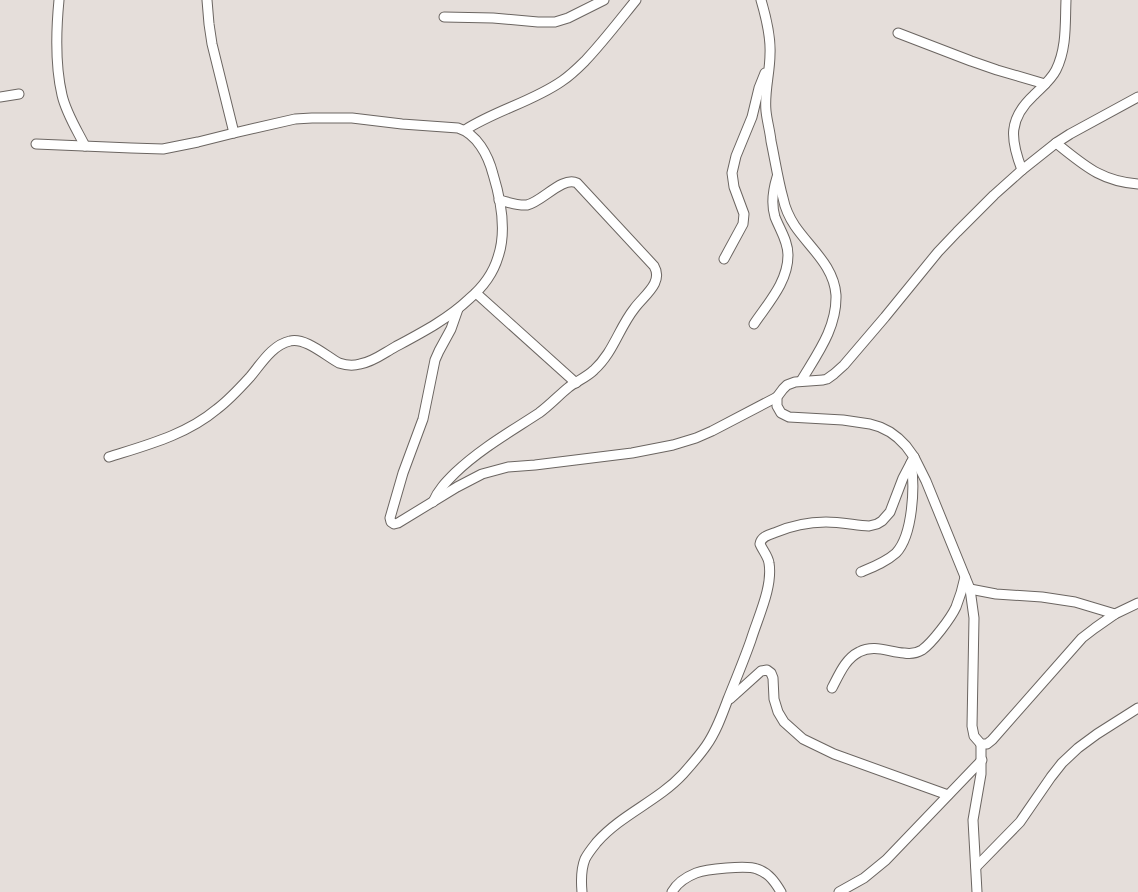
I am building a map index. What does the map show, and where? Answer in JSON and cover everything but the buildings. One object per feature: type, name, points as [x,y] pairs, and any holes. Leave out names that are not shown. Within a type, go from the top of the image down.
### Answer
[{"type":"street","points":[[59,0],[57,47],[62,96],[85,146]]},
{"type":"street","points":[[208,0],[208,24],[234,133]]},
{"type":"street","points":[[444,17],[493,18],[555,22],[568,18],[604,0]]},
{"type":"street","points":[[465,130],[483,119],[529,99],[563,80],[577,69],[591,54],[636,0]]},
{"type":"street","points":[[761,0],[769,34],[770,53],[766,111],[782,197],[795,226],[825,264],[834,284],[836,295],[832,325],[827,338],[801,381]]},
{"type":"street","points":[[1022,170],[1014,144],[1013,133],[1015,121],[1020,110],[1028,100],[1046,84],[1056,71],[1062,56],[1065,35],[1066,0]]},
{"type":"street","points":[[898,33],[997,70],[1046,84]]},
{"type":"street","points":[[724,259],[741,230],[744,219],[733,180],[734,166],[743,137],[752,116],[761,81],[769,67]]},
{"type":"street","points":[[0,97],[19,94]]},
{"type":"street","points":[[458,309],[451,329],[435,360],[423,419],[403,473],[391,516],[391,522],[393,524],[396,524],[471,479],[482,474],[508,467],[632,453],[696,438],[777,397],[779,393],[787,386],[801,381],[827,378],[834,374],[885,317],[938,252],[977,212],[1022,170],[1056,143],[1083,126],[1138,97]]},
{"type":"street","points":[[36,144],[163,148],[198,142],[295,119],[352,118],[402,124],[458,128],[465,130],[475,138],[483,149],[492,168],[499,200],[503,232],[499,257],[488,278],[476,293],[458,309],[376,358],[360,364],[339,363],[305,342],[298,340],[290,341],[272,352],[230,398],[204,420],[172,436],[109,457]]},
{"type":"street","points":[[1056,143],[1085,166],[1099,174],[1111,179],[1138,184]]},
{"type":"street","points":[[754,324],[777,291],[785,272],[788,257],[786,243],[774,212],[773,194],[778,175]]},
{"type":"street","points":[[434,502],[436,494],[442,486],[469,460],[546,408],[570,387],[591,373],[604,359],[630,314],[655,283],[657,276],[654,266],[579,185],[573,181],[567,182],[529,204],[518,204],[499,200]]},
{"type":"street","points":[[476,293],[576,383]]},
{"type":"street","points":[[777,397],[777,406],[784,416],[857,422],[880,427],[898,438],[906,446],[912,460],[926,481],[966,577],[970,589],[974,618],[972,726],[974,736],[981,744],[982,760],[973,820],[977,892]]},
{"type":"street","points":[[860,572],[886,560],[901,547],[912,503],[912,460]]},
{"type":"street","points":[[582,892],[582,870],[592,847],[614,826],[659,794],[682,775],[706,746],[715,731],[746,653],[766,594],[770,574],[767,557],[760,544],[762,539],[779,530],[805,524],[825,522],[870,526],[882,521],[890,512],[903,478],[912,460]]},
{"type":"street","points":[[832,688],[850,658],[860,651],[867,649],[882,649],[909,653],[923,649],[931,642],[953,613],[966,577]]},
{"type":"street","points":[[970,589],[996,594],[1042,597],[1069,601],[1115,614]]},
{"type":"street","points":[[981,744],[987,744],[992,740],[1082,638],[1115,614],[1138,603]]},
{"type":"street","points":[[727,701],[761,671],[770,671],[773,675],[774,699],[778,712],[784,722],[803,739],[834,754],[948,795]]},
{"type":"street","points":[[976,867],[1020,822],[1062,763],[1078,748],[1097,734],[1138,708]]},
{"type":"street","points":[[839,892],[864,878],[886,860],[982,760]]},
{"type":"street","points":[[672,892],[674,888],[685,878],[698,872],[742,867],[758,869],[765,872],[776,883],[781,892]]}]
